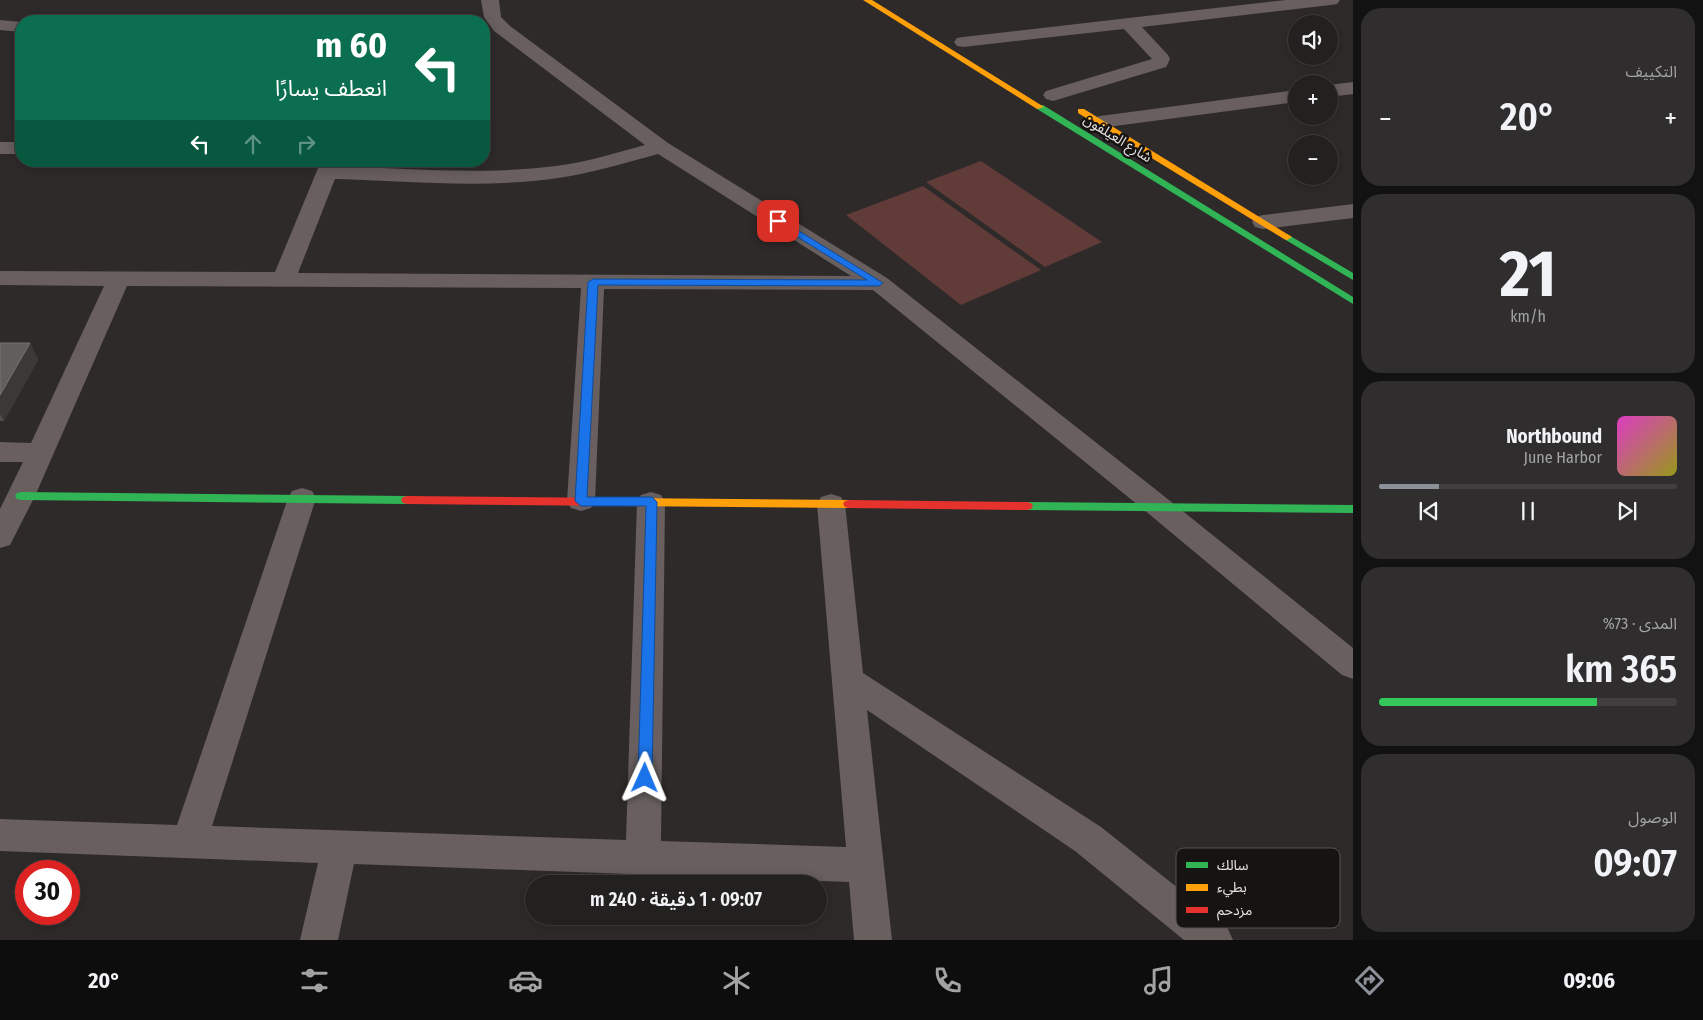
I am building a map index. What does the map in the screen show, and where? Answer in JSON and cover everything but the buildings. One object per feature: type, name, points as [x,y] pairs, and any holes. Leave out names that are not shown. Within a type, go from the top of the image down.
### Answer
[{"type":"main road","name":"شارع العيلفون","points":[[867,0],[1353,301]]},
{"type":"main road","points":[[959,40],[979,52]]},
{"type":"main road","name":"شارع العيلفون","points":[[1049,92],[1353,277]]},
{"type":"main road","points":[[21,496],[1353,509]]},
{"type":"street","points":[[490,0],[490,15]]},
{"type":"street","points":[[959,40],[1331,0]]},
{"type":"street","points":[[1049,92],[1159,62],[1161,59],[1159,55],[1128,23]]},
{"type":"street","points":[[490,24],[661,147],[879,283],[1159,507],[1353,666]]},
{"type":"street","points":[[0,25],[15,26]]},
{"type":"street","points":[[1338,90],[1353,88]]},
{"type":"street","points":[[1100,122],[1288,97]]},
{"type":"street","points":[[284,280],[329,167],[491,176],[528,174],[582,168],[661,147]]},
{"type":"street","points":[[0,148],[15,148]]},
{"type":"street","points":[[1264,222],[1353,210]]},
{"type":"street","points":[[0,278],[879,283]]},
{"type":"street","points":[[0,537],[21,496],[119,278]]},
{"type":"street","points":[[581,501],[593,282]]},
{"type":"street","points":[[0,452],[40,453]]},
{"type":"street","points":[[189,842],[302,498]]},
{"type":"street","points":[[643,857],[652,502]]},
{"type":"street","points":[[831,504],[873,940]]},
{"type":"street","points":[[848,680],[1088,839],[1176,910]]},
{"type":"street","points":[[0,835],[866,865]]},
{"type":"street","points":[[319,940],[340,847]]},
{"type":"street","points":[[1199,928],[1214,940]]},
{"type":"shaded area","points":[[981,161],[1102,242],[1045,267],[926,182]]},
{"type":"shaded area","points":[[923,186],[1041,270],[961,305],[846,215]]},
{"type":"traffic: fast","points":[[1040,107],[1353,301]]},
{"type":"traffic: fast","points":[[1287,237],[1353,277]]},
{"type":"traffic: fast","points":[[21,496],[407,500]]},
{"type":"traffic: fast","points":[[1027,506],[1353,509]]},
{"type":"traffic: slow","points":[[867,0],[1040,107]]},
{"type":"traffic: slow","points":[[1081,111],[1287,237]]},
{"type":"traffic: slow","points":[[620,502],[849,504]]},
{"type":"traffic: jam","points":[[407,500],[620,502]]},
{"type":"traffic: jam","points":[[849,504],[1027,506]]},
{"type":"route","points":[[645,778],[652,502],[581,501],[593,282],[879,283],[778,221]]}]
